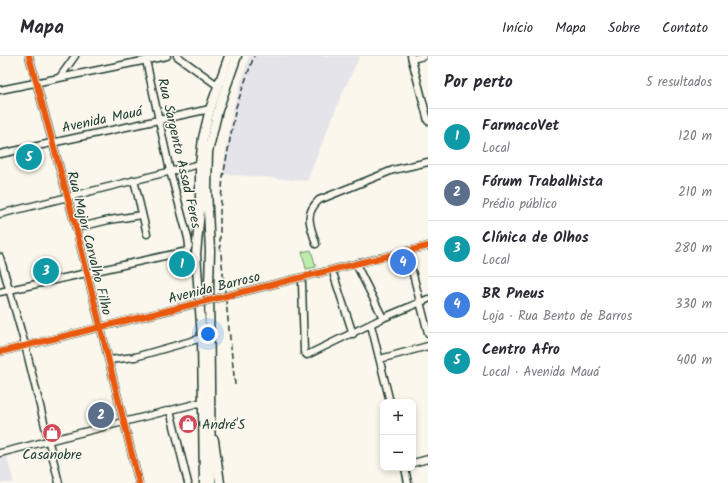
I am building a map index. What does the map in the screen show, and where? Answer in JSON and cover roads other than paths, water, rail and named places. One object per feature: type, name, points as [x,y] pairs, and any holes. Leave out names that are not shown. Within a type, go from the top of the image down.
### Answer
[{"type":"main road","points":[[204,483],[202,338],[196,259],[200,211],[200,164],[203,138],[210,109],[217,85],[229,56]]},
{"type":"main road","points":[[211,483],[210,245],[207,189],[208,152],[218,110],[237,56]]},
{"type":"main road","points":[[197,240],[210,245]]},
{"type":"main road","points":[[196,259],[202,261],[210,258]]},
{"type":"main road","points":[[210,410],[220,483]]},
{"type":"street","name":"Rua Major Carvalho Filho","points":[[29,56],[51,143],[76,228],[99,327],[109,360],[139,483]]},
{"type":"street","points":[[60,77],[75,56]]},
{"type":"street","points":[[0,90],[167,56]]},
{"type":"street","points":[[177,56],[217,85]]},
{"type":"street","points":[[424,56],[411,58],[427,109],[428,121]]},
{"type":"street","name":"Rua Sargento Assad Feres","points":[[146,60],[170,171],[187,234],[189,245],[187,251]]},
{"type":"street","name":"Avenida Mauá","points":[[0,154],[210,109]]},
{"type":"street","points":[[316,244],[308,216],[311,207],[319,200],[393,170],[428,162]]},
{"type":"street","points":[[0,214],[200,164]]},
{"type":"street","points":[[134,180],[147,234]]},
{"type":"street","points":[[76,228],[109,220],[142,216]]},
{"type":"street","points":[[187,234],[197,240]]},
{"type":"street","name":"Avenida Barroso","points":[[0,352],[99,327],[115,325],[428,246]]},
{"type":"street","points":[[0,292],[187,251],[196,259]]},
{"type":"street","points":[[408,251],[428,333]]},
{"type":"street","points":[[0,257],[8,291],[25,346],[59,483]]},
{"type":"street","points":[[356,264],[383,318]]},
{"type":"street","points":[[334,276],[353,334]]},
{"type":"street","points":[[302,283],[304,352],[307,355],[353,334],[383,318],[428,299]]},
{"type":"street","name":"Avenida Barroso","points":[[102,336],[115,325]]},
{"type":"street","points":[[371,325],[389,399]]},
{"type":"street","points":[[109,360],[135,357],[202,338]]},
{"type":"street","points":[[380,359],[428,346]]},
{"type":"street","points":[[0,453],[203,402]]},
{"type":"street","points":[[170,410],[188,483]]},
{"type":"street","points":[[416,462],[428,459]]},
{"type":"street","points":[[406,471],[408,483]]},
{"type":"railway","points":[[235,385],[220,245],[220,211],[223,177],[236,107],[254,56]]},
{"type":"place","name":"Centro Afro","points":[[29,157]]},
{"type":"place","name":"BR Pneus","points":[[403,262]]},
{"type":"place","name":"FarmacoVet","points":[[182,264]]},
{"type":"place","name":"Clínica de Olhos","points":[[46,271]]},
{"type":"place","name":"Fórum Trabalhista","points":[[101,415]]},
{"type":"place","name":"André'S","points":[[188,424]]},
{"type":"place","name":"Casanobre","points":[[52,433]]}]
